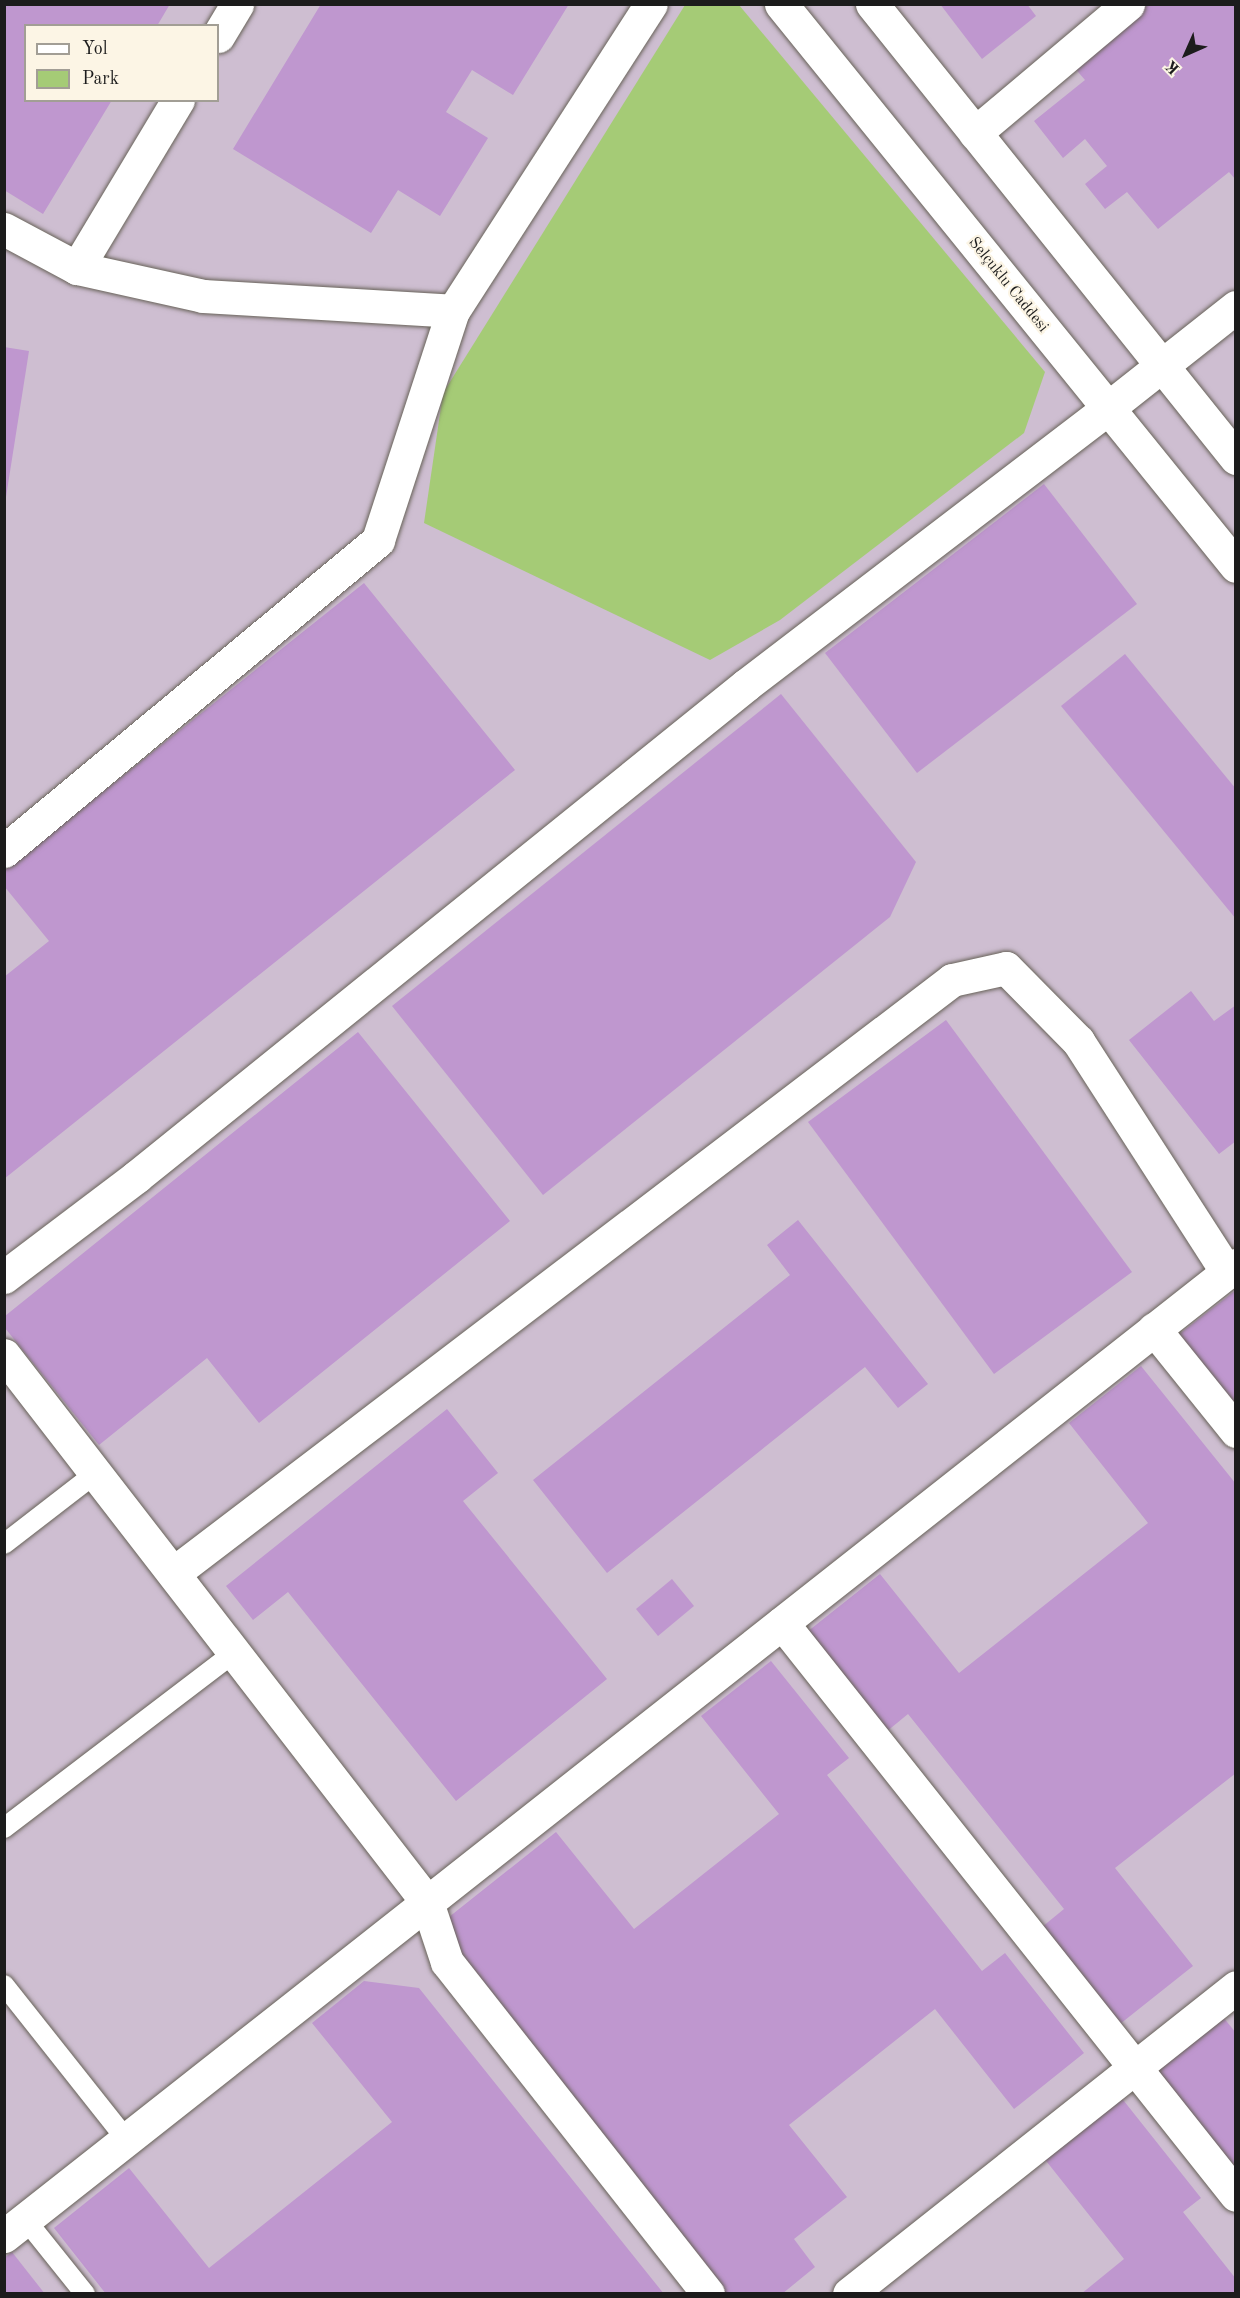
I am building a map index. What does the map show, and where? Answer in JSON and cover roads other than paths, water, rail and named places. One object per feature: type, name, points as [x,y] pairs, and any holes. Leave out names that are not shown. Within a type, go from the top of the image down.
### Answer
[{"type":"street","points":[[219,34],[237,4]]},
{"type":"street","points":[[4,851],[378,540],[453,311],[651,4]]},
{"type":"street","name":"Selçuklu Caddesi","points":[[781,4],[1236,566]]},
{"type":"street","points":[[872,4],[1236,458]]},
{"type":"street","points":[[975,133],[1128,4]]},
{"type":"street","points":[[77,268],[177,102]]},
{"type":"street","points":[[4,229],[77,268],[202,296],[453,311]]},
{"type":"street","points":[[4,1277],[136,1177],[746,685],[1236,307]]},
{"type":"street","points":[[15,2227],[1231,1269],[1078,1041],[1006,968],[952,980],[175,1572]]},
{"type":"street","points":[[1154,1329],[1236,1431]]},
{"type":"street","points":[[4,1355],[175,1572],[427,1902],[447,1962],[708,2294]]},
{"type":"street","points":[[782,1623],[1137,2066],[1236,2194]]},
{"type":"street","points":[[849,2294],[1236,1987]]},
{"type":"lane","points":[[4,1544],[97,1472]]},
{"type":"lane","points":[[4,1828],[236,1651]]},
{"type":"lane","points":[[4,1985],[126,2139]]},
{"type":"lane","points":[[15,2227],[85,2294]]}]
